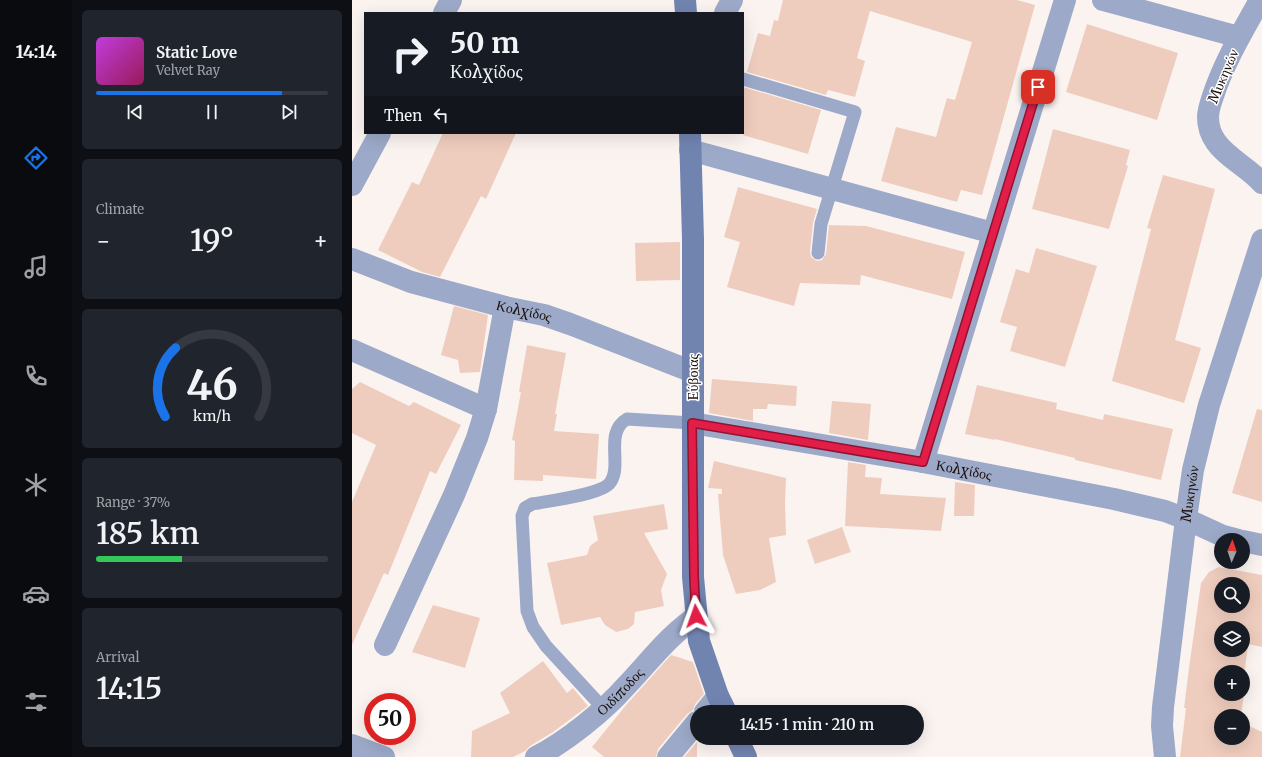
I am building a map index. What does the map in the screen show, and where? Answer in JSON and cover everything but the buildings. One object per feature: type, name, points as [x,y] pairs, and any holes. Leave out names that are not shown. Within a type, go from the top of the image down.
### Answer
[{"type":"main road","points":[[685,0],[686,12]]},
{"type":"main road","name":"Εύβοιας","points":[[690,141],[693,239],[692,423],[694,577],[699,641],[715,705]]},
{"type":"main road","points":[[740,745],[746,757]]},
{"type":"street","points":[[445,12],[451,0]]},
{"type":"street","points":[[726,12],[732,0]]},
{"type":"street","points":[[923,462],[1065,0]]},
{"type":"street","points":[[1103,0],[1239,37]]},
{"type":"street","name":"Μυκηνών","points":[[1260,0],[1239,37],[1217,84],[1210,103],[1208,115],[1210,130],[1217,143],[1221,148],[1256,176],[1262,183]]},
{"type":"street","points":[[352,185],[379,134]]},
{"type":"street","points":[[690,141],[832,188],[993,233]]},
{"type":"street","name":"Μυκηνών","points":[[1166,757],[1162,726],[1163,707],[1193,470],[1206,418],[1262,240]]},
{"type":"street","name":"Κολχίδος","points":[[352,259],[411,282],[505,307],[544,315],[693,372]]},
{"type":"street","points":[[385,645],[454,495],[477,438],[486,409],[505,307]]},
{"type":"street","points":[[352,350],[486,409]]},
{"type":"street","name":"Κολχίδος","points":[[692,423],[923,462],[1114,499],[1165,511],[1216,533]]},
{"type":"street","points":[[1250,542],[1262,545]]},
{"type":"street","name":"Οιδίποδος","points":[[536,757],[566,738],[603,708],[626,687],[674,634],[696,616]]},
{"type":"street","points":[[668,757],[690,730]]},
{"type":"street","points":[[352,745],[384,757]]},
{"type":"lane","points":[[744,79],[855,112],[821,224],[818,253]]},
{"type":"lane","points":[[603,708],[546,646],[533,627],[527,611],[522,516],[525,508],[532,504],[590,493],[609,484],[613,474],[616,430],[620,423],[627,419],[692,423]]},
{"type":"route","points":[[696,616],[692,423],[923,462],[1038,87]]}]
